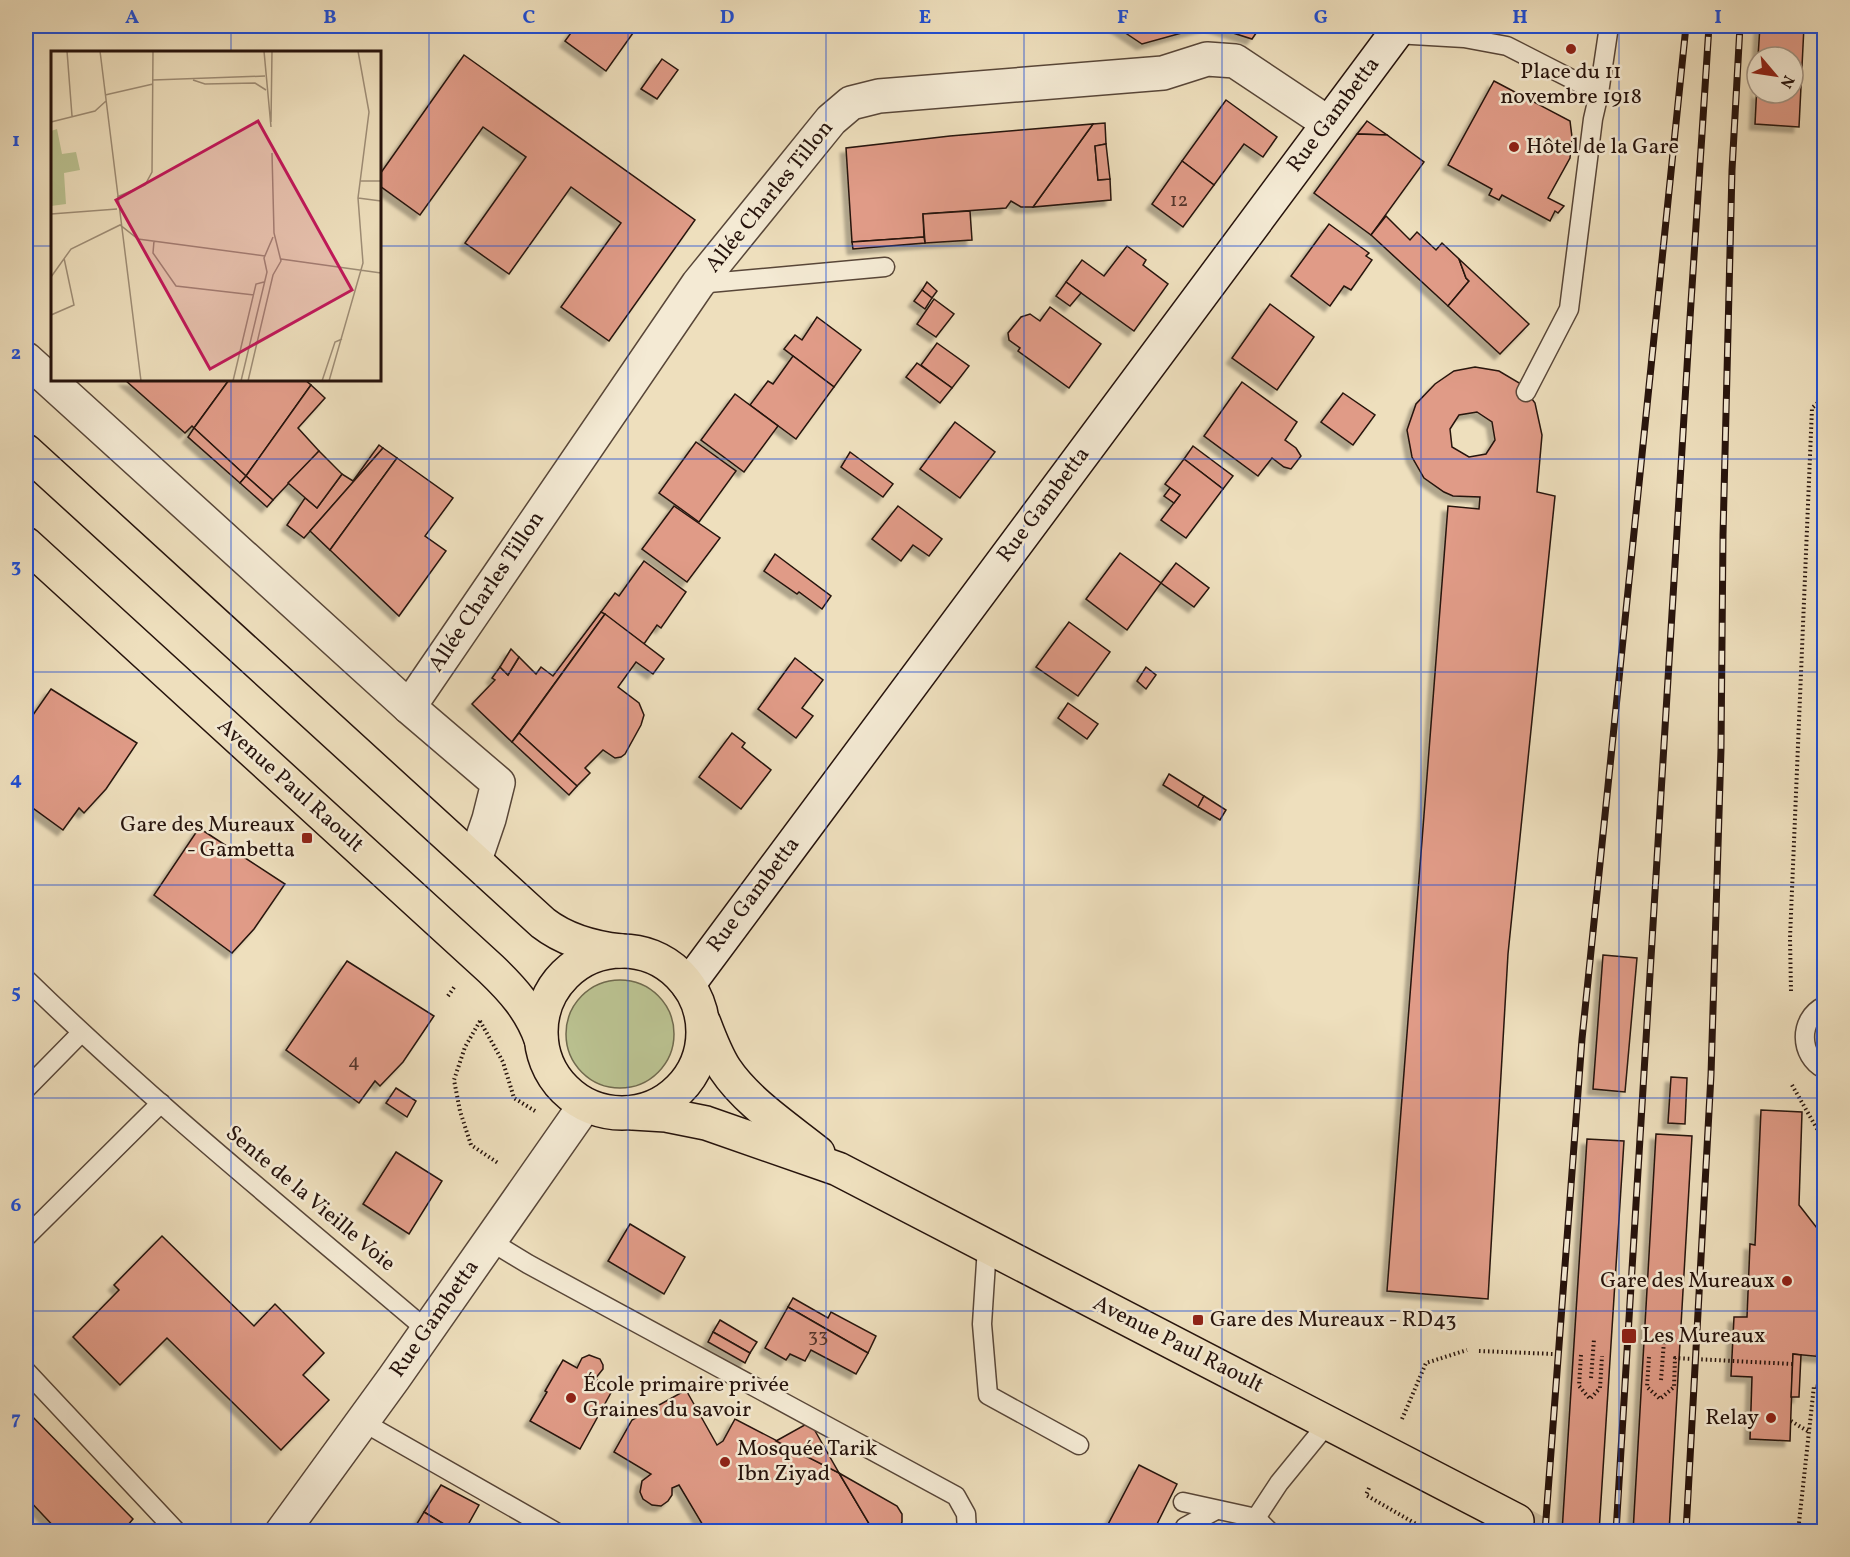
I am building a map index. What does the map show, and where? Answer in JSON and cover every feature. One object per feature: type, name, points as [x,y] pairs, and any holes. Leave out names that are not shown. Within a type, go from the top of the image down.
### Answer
[{"type":"main road","points":[[26,451],[550,928],[602,949],[621,951],[643,954],[673,969],[688,985],[701,1015],[703,1037],[694,1069],[681,1088],[664,1101],[655,1107],[633,1113],[611,1113],[585,1105],[571,1096],[556,1080],[545,1060],[541,1038],[545,1006],[562,978],[589,958],[621,951]]},
{"type":"main road","name":"Avenue Paul Raoult","points":[[26,544],[491,969],[530,1014],[541,1038]]},
{"type":"main road","name":"Avenue Paul Raoult","points":[[701,1015],[719,1060],[736,1083],[838,1169]]},
{"type":"main road","name":"Avenue Paul Raoult","points":[[633,1113],[666,1115],[706,1122],[838,1169],[1517,1521]]},
{"type":"street","name":"Rue Gambetta","points":[[688,985],[1398,30]]},
{"type":"street","name":"Allée Charles Tillon","points":[[409,707],[698,284],[831,120],[851,103],[879,96],[1163,73],[1207,60],[1235,60],[1328,123]]},
{"type":"street","points":[[26,358],[51,381]]},
{"type":"street","points":[[51,381],[409,707],[498,783],[475,860]]},
{"type":"street","name":"Rue Gambetta","points":[[282,1532],[363,1422],[585,1105]]},
{"type":"lane","points":[[1526,392],[1569,309],[1593,119],[1609,26]]},
{"type":"lane","points":[[1398,30],[1507,46],[1599,93]]},
{"type":"lane","points":[[698,284],[885,267]]},
{"type":"lane","name":"Sente de la Vieille Voie","points":[[26,979],[81,1033],[161,1103],[428,1330]]},
{"type":"lane","points":[[1824,1006],[1811,1015],[1804,1038],[1812,1060],[1824,1069]]},
{"type":"lane","points":[[26,1089],[81,1033]]},
{"type":"lane","points":[[26,1237],[161,1103]]},
{"type":"lane","points":[[490,1241],[528,1264],[956,1496],[966,1514],[967,1532]]},
{"type":"lane","points":[[987,1246],[982,1324],[988,1395],[1079,1445]]},
{"type":"lane","points":[[26,1371],[177,1532]]},
{"type":"lane","points":[[363,1422],[556,1532]]},
{"type":"lane","points":[[1256,1518],[1279,1483],[1329,1423]]},
{"type":"lane","points":[[1183,1502],[1256,1518],[1270,1532]]},
{"type":"lane","points":[[1183,1532],[1185,1527],[1216,1510]]},
{"type":"path","points":[[1791,996],[1790,938],[1812,408],[1824,397]]},
{"type":"path","points":[[503,1166],[471,1145],[460,1111],[454,1080],[465,1047],[480,1021],[503,1062],[514,1098],[534,1111]]},
{"type":"path","points":[[1792,1076],[1792,1088],[1824,1141]]},
{"type":"path","points":[[1591,1378],[1594,1339]]},
{"type":"path","points":[[1661,1380],[1664,1341]]},
{"type":"path","points":[[1817,1356],[1824,1349]]},
{"type":"path","points":[[1479,1351],[1554,1353]]},
{"type":"path","points":[[1581,1355],[1579,1386],[1590,1399],[1600,1388],[1602,1356]]},
{"type":"path","points":[[1649,1357],[1647,1387],[1660,1399],[1674,1387],[1675,1358],[1792,1364]]},
{"type":"path","points":[[1798,1532],[1814,1386],[1824,1387]]},
{"type":"path","points":[[1791,1421],[1809,1432]]},
{"type":"green space","points":[[620,980],[641,984],[658,996],[670,1013],[674,1034],[670,1055],[658,1072],[641,1084],[620,1088],[599,1084],[582,1072],[570,1055],[566,1034],[570,1013],[582,996],[599,984]]},
{"type":"building","points":[[576,26],[638,26],[606,71],[565,41]]},
{"type":"building","points":[[1115,26],[1207,26],[1142,44]]},
{"type":"building","points":[[1211,26],[1261,26],[1252,39]]},
{"type":"building","points":[[1760,26],[1804,26],[1803,45],[1759,45]]},
{"type":"building","points":[[464,55],[695,220],[609,341],[561,307],[621,223],[571,187],[509,274],[465,243],[526,157],[483,127],[420,215],[381,187],[381,173]]},
{"type":"building","points":[[662,59],[678,70],[657,99],[641,89]]},
{"type":"building","name":"Hôtel de la Gare","points":[[1494,81],[1570,121],[1572,137],[1570,158],[1548,198],[1564,206],[1558,213],[1555,211],[1550,221],[1502,195],[1499,200],[1489,195],[1492,189],[1448,165]]},
{"type":"building","points":[[1226,100],[1277,137],[1263,157],[1244,144],[1214,185],[1182,161]]},
{"type":"building","points":[[1756,105],[1800,105],[1799,127],[1755,124]]},
{"type":"building","points":[[1367,121],[1387,135],[1357,134]]},
{"type":"building","points":[[1105,123],[1106,144],[1095,146],[1098,180],[1110,179],[1111,200],[1033,207],[1093,124]]},
{"type":"building","points":[[1093,124],[1033,207],[1021,207],[1011,201],[1006,208],[923,214],[924,237],[852,242],[846,148],[950,136]]},
{"type":"building","points":[[1357,134],[1387,135],[1424,162],[1371,235],[1314,193]]},
{"type":"building","points":[[1106,144],[1110,179],[1098,180],[1095,146]]},
{"type":"building","points":[[1182,161],[1214,185],[1183,227],[1152,204]]},
{"type":"building","points":[[970,211],[972,240],[925,243],[923,214]]},
{"type":"building","points":[[1386,216],[1410,240],[1417,232],[1436,250],[1442,243],[1459,259],[1469,281],[1448,306],[1371,235]]},
{"type":"building","points":[[1329,224],[1369,253],[1366,256],[1372,260],[1351,290],[1344,286],[1330,306],[1291,276]]},
{"type":"building","points":[[924,237],[925,243],[853,249],[852,242]]},
{"type":"building","points":[[1127,246],[1146,260],[1143,265],[1168,284],[1134,331],[1066,282],[1082,260],[1104,276]]},
{"type":"building","points":[[1459,259],[1529,324],[1500,354],[1448,306],[1469,281]]},
{"type":"building","points":[[927,282],[937,291],[932,298],[922,290]]},
{"type":"building","points":[[1066,282],[1081,293],[1070,306],[1056,296]]},
{"type":"building","points":[[922,290],[932,298],[925,309],[914,301]]},
{"type":"building","points":[[934,299],[954,314],[936,337],[917,324]]},
{"type":"building","points":[[1270,304],[1314,337],[1277,390],[1232,358]]},
{"type":"building","points":[[1050,307],[1101,344],[1069,388],[1018,351],[1020,348],[1009,340],[1008,333],[1021,317],[1030,314],[1040,321]]},
{"type":"building","points":[[817,317],[861,350],[834,387],[784,349],[795,335],[802,340]]},
{"type":"building","points":[[937,343],[969,366],[952,388],[921,365]]},
{"type":"building","points":[[793,356],[834,387],[796,439],[750,405],[768,381],[773,384]]},
{"type":"building","points":[[917,363],[952,388],[940,403],[906,377]]},
{"type":"building","points":[[1475,367],[1499,371],[1521,384],[1535,403],[1542,435],[1537,492],[1555,496],[1508,954],[1488,1299],[1387,1291],[1448,506],[1479,509],[1480,497],[1453,496],[1424,478],[1412,457],[1407,430],[1416,404],[1435,384],[1454,371]],"holes":[[[1477,412],[1492,422],[1495,440],[1486,454],[1469,457],[1452,447],[1450,429],[1459,415]]]},
{"type":"building","points":[[126,381],[228,381],[194,428],[192,426],[185,433]]},
{"type":"building","points":[[228,381],[306,381],[311,385],[246,476],[194,428]]},
{"type":"building","points":[[1242,382],[1297,422],[1285,440],[1296,448],[1301,456],[1291,469],[1272,458],[1258,476],[1204,436]]},
{"type":"building","points":[[311,385],[325,398],[298,428],[319,451],[273,500],[246,476]]},
{"type":"building","points":[[1343,393],[1375,415],[1353,445],[1321,422]]},
{"type":"building","points":[[735,394],[778,426],[744,472],[701,440]]},
{"type":"building","points":[[955,422],[995,452],[960,498],[920,469]]},
{"type":"building","points":[[194,428],[246,476],[240,483],[188,437]]},
{"type":"building","points":[[696,442],[736,471],[699,522],[659,493]]},
{"type":"building","points":[[379,445],[383,448],[304,538],[287,525],[305,498],[317,508],[342,474],[353,481]]},
{"type":"building","points":[[1193,446],[1233,476],[1223,489],[1184,459]]},
{"type":"building","points":[[383,448],[397,458],[330,550],[310,531]]},
{"type":"building","points":[[319,451],[342,474],[317,508],[288,483]]},
{"type":"building","points":[[850,452],[893,484],[883,497],[841,467]]},
{"type":"building","points":[[397,458],[453,498],[425,536],[446,551],[399,616],[330,550]]},
{"type":"building","points":[[1184,459],[1223,489],[1186,538],[1161,520],[1180,495],[1165,484]]},
{"type":"building","points":[[246,476],[273,500],[267,507],[240,483]]},
{"type":"building","points":[[1170,488],[1180,495],[1174,503],[1164,496]]},
{"type":"building","points":[[674,506],[720,538],[687,582],[642,549]]},
{"type":"building","points":[[898,506],[942,539],[929,556],[913,545],[901,561],[872,539]]},
{"type":"building","points":[[1120,553],[1161,583],[1127,630],[1086,599]]},
{"type":"building","points":[[775,554],[831,596],[822,609],[764,571]]},
{"type":"building","points":[[644,561],[686,592],[661,628],[657,625],[644,644],[601,612],[615,593],[619,596]]},
{"type":"building","points":[[1176,563],[1209,588],[1194,607],[1161,583]]},
{"type":"building","points":[[601,612],[605,614],[512,742],[472,704],[495,680],[492,678],[500,667],[508,675],[519,657],[536,674],[541,667],[553,676]]},
{"type":"building","points":[[605,614],[664,659],[653,674],[636,662],[618,687],[639,703],[644,715],[641,725],[625,754],[615,758],[603,750],[585,768],[590,773],[577,786],[519,733]]},
{"type":"building","points":[[1069,622],[1110,652],[1078,696],[1036,667]]},
{"type":"building","points":[[511,649],[519,657],[508,675],[500,667]]},
{"type":"building","points":[[795,658],[823,680],[802,708],[813,716],[796,738],[758,709]]},
{"type":"building","points":[[1146,667],[1156,675],[1146,689],[1137,681]]},
{"type":"building","points":[[51,689],[137,743],[106,789],[84,813],[79,808],[63,830],[26,803],[26,725]]},
{"type":"building","points":[[1068,703],[1098,724],[1087,739],[1058,718]]},
{"type":"building","points":[[519,733],[577,786],[569,795],[512,742]]},
{"type":"building","points":[[732,733],[745,743],[742,747],[771,770],[741,809],[699,777]]},
{"type":"building","points":[[1169,774],[1204,796],[1198,807],[1163,785]]},
{"type":"building","points":[[1204,796],[1226,810],[1220,820],[1198,807]]},
{"type":"building","points":[[199,828],[285,884],[254,929],[232,953],[154,895]]},
{"type":"building","points":[[1603,955],[1637,958],[1625,1092],[1593,1089]]},
{"type":"building","points":[[347,961],[434,1016],[403,1062],[380,1086],[375,1081],[359,1103],[286,1050]]},
{"type":"building","points":[[1671,1077],[1687,1078],[1685,1124],[1668,1123]]},
{"type":"building","points":[[396,1088],[416,1101],[407,1117],[386,1103]]},
{"type":"building","name":"Gare des Mureaux","points":[[1761,1110],[1802,1112],[1799,1205],[1824,1237],[1824,1357],[1793,1354],[1790,1441],[1750,1439],[1752,1377],[1731,1376],[1734,1317],[1747,1317],[1750,1244],[1755,1245]]},
{"type":"building","points":[[1656,1134],[1692,1136],[1669,1532],[1633,1532]]},
{"type":"building","points":[[1587,1139],[1624,1141],[1599,1532],[1562,1532]]},
{"type":"building","points":[[396,1152],[442,1181],[409,1234],[363,1204]]},
{"type":"building","points":[[630,1224],[685,1257],[664,1294],[608,1261]]},
{"type":"building","points":[[162,1236],[254,1326],[275,1304],[324,1353],[303,1375],[329,1400],[281,1450],[167,1338],[120,1385],[73,1337],[119,1290],[114,1285]]},
{"type":"building","points":[[793,1298],[828,1318],[831,1312],[876,1336],[868,1353],[788,1307]]},
{"type":"building","points":[[788,1307],[868,1353],[856,1374],[811,1350],[805,1361],[790,1354],[786,1360],[765,1348]]},
{"type":"building","points":[[720,1320],[757,1342],[750,1353],[713,1332]]},
{"type":"building","points":[[713,1332],[750,1353],[745,1363],[708,1342]]},
{"type":"building","points":[[1793,1354],[1801,1355],[1799,1397],[1791,1397]]},
{"type":"building","points":[[589,1355],[600,1359],[603,1365],[603,1369],[595,1379],[613,1389],[580,1449],[530,1421],[563,1360],[577,1368],[582,1358]]},
{"type":"building","name":"Mosquée Tarik Ibn Ziyad","points":[[686,1390],[717,1445],[723,1441],[735,1419],[839,1473],[874,1532],[707,1532],[679,1485],[672,1488],[672,1495],[661,1506],[652,1505],[643,1499],[640,1492],[642,1481],[651,1474],[614,1452],[632,1420]]},
{"type":"building","points":[[26,1410],[133,1519],[122,1532],[59,1532],[26,1497]]},
{"type":"building","points":[[810,1422],[839,1473],[776,1441]]},
{"type":"building","points":[[1139,1465],[1177,1484],[1153,1532],[1104,1532]]},
{"type":"building","points":[[839,1473],[897,1506],[902,1514],[902,1522],[897,1531],[888,1532],[881,1529],[880,1532],[874,1532]]},
{"type":"building","points":[[441,1485],[479,1505],[464,1532],[457,1532],[424,1512]]},
{"type":"building","points":[[424,1512],[457,1532],[412,1532]]},
{"type":"tunnel","points":[[1517,1521],[1537,1532]]},
{"type":"railway","points":[[1545,1532],[1582,1039],[1686,26]]},
{"type":"railway","points":[[1616,1532],[1709,26]]},
{"type":"railway","points":[[1686,1532],[1711,1075],[1721,749],[1723,535],[1732,170],[1740,26]]},
{"type":"place","name":"Place du 11 novembre 1918","points":[[1571,49]]},
{"type":"place","name":"Hôtel de la Gare","points":[[1514,147]]},
{"type":"place","name":"Gare des Mureaux - Gambetta","points":[[307,838]]},
{"type":"place","name":"Gare des Mureaux","points":[[1787,1281]]},
{"type":"place","name":"Gare des Mureaux - RD43","points":[[1198,1320]]},
{"type":"place","name":"Les Mureaux","points":[[1629,1336]]},
{"type":"place","name":"École primaire privée Graines du savoir","points":[[571,1398]]},
{"type":"place","name":"Relay","points":[[1771,1418]]},
{"type":"place","name":"Mosquée Tarik Ibn Ziyad","points":[[725,1462]]}]
